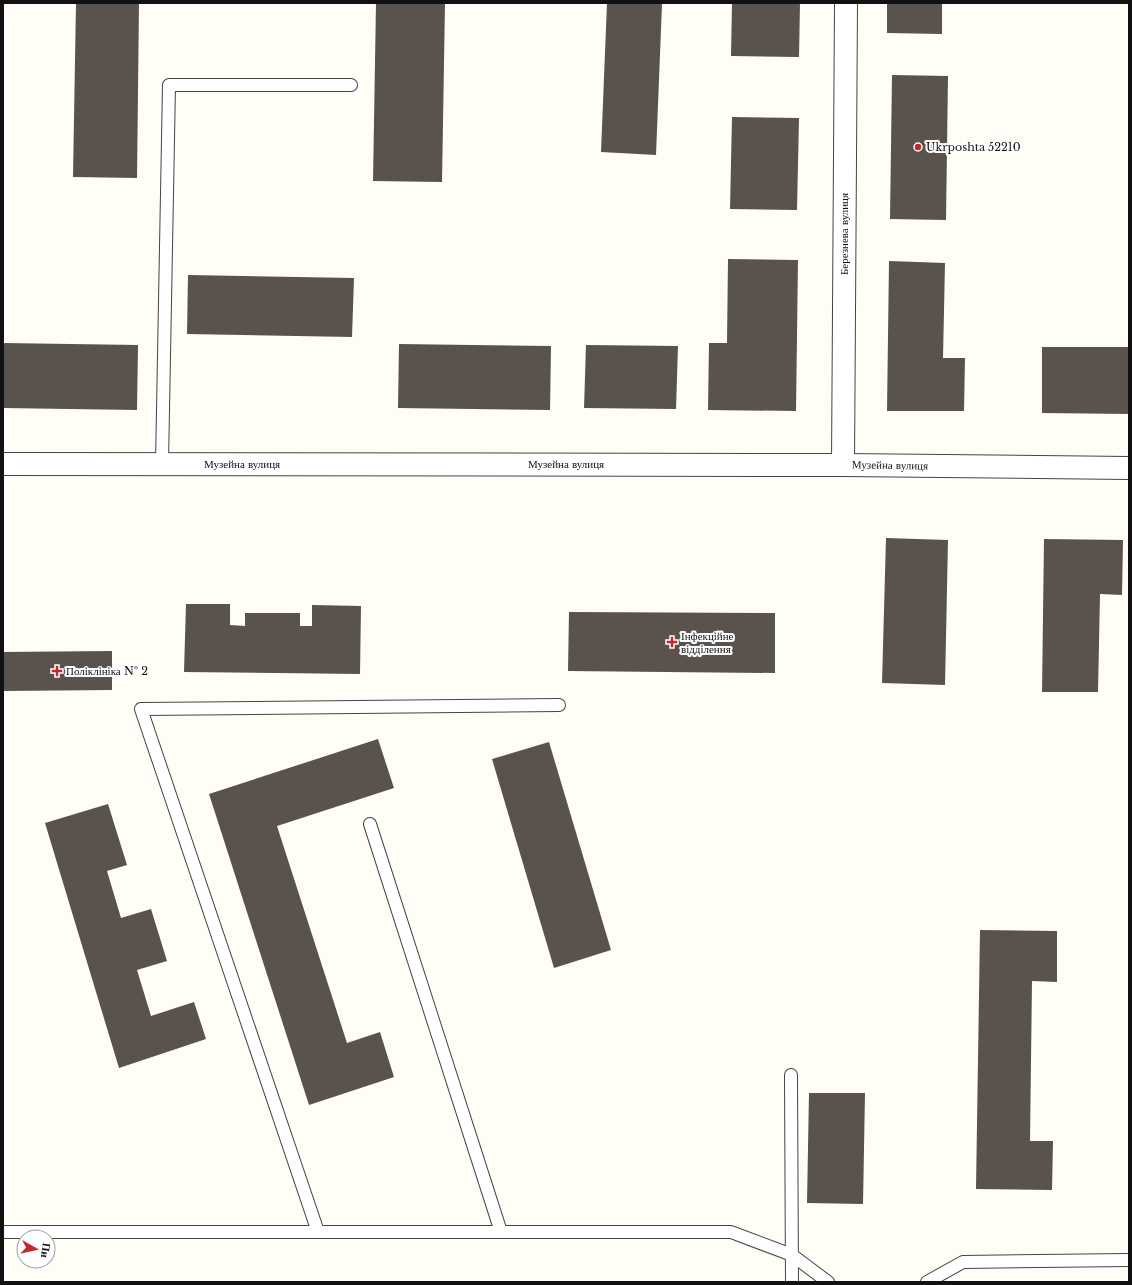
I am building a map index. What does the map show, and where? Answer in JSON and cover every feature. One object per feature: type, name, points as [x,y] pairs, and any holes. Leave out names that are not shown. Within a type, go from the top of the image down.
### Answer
[{"type":"street","name":"Березнева вулиця","points":[[843,464],[846,3]]},
{"type":"street","name":"Музейна вулиця","points":[[3,464],[843,464],[1129,468]]},
{"type":"lane","points":[[162,464],[169,85],[351,85]]},
{"type":"lane","points":[[318,1232],[141,709],[559,705]]},
{"type":"lane","points":[[370,824],[501,1232]]},
{"type":"lane","points":[[791,1075],[792,1282]]},
{"type":"lane","points":[[3,1232],[731,1232],[792,1255],[828,1282]]},
{"type":"lane","points":[[927,1282],[963,1262],[1129,1260]]},
{"type":"building","points":[[76,3],[139,3],[137,178],[73,177]]},
{"type":"building","points":[[376,3],[445,3],[442,182],[373,181]]},
{"type":"building","points":[[607,3],[662,4],[656,155],[601,152]]},
{"type":"building","points":[[732,3],[800,3],[799,57],[731,56]]},
{"type":"building","points":[[887,3],[942,3],[942,34],[887,33]]},
{"type":"building","points":[[892,75],[948,76],[946,220],[890,219]]},
{"type":"building","points":[[732,117],[799,118],[797,210],[730,209]]},
{"type":"building","points":[[728,259],[798,260],[796,411],[708,410],[709,343],[727,343]]},
{"type":"building","points":[[889,261],[945,263],[943,358],[965,358],[964,411],[887,411]]},
{"type":"building","points":[[188,275],[354,278],[352,337],[187,334]]},
{"type":"building","points":[[3,343],[138,345],[137,410],[3,408]]},
{"type":"building","points":[[399,344],[551,346],[550,410],[398,408]]},
{"type":"building","points":[[586,345],[678,346],[676,409],[584,408]]},
{"type":"building","points":[[1042,347],[1129,347],[1129,414],[1042,413]]},
{"type":"building","points":[[886,538],[948,540],[945,685],[882,683]]},
{"type":"building","points":[[1044,539],[1123,540],[1122,595],[1100,594],[1098,692],[1042,692]]},
{"type":"building","points":[[186,604],[230,604],[230,625],[245,626],[245,613],[300,613],[300,626],[312,626],[312,605],[361,606],[360,674],[184,672]]},
{"type":"building","name":"Інфекційне відділення","points":[[569,612],[775,613],[775,673],[568,671]]},
{"type":"building","name":"Поліклініка № 2","points":[[112,651],[112,690],[3,691],[3,652]]},
{"type":"building","points":[[378,739],[394,788],[277,826],[347,1043],[380,1032],[394,1077],[309,1105],[209,794]]},
{"type":"building","points":[[549,742],[611,950],[554,968],[492,759]]},
{"type":"building","points":[[108,804],[127,865],[107,871],[121,918],[151,909],[167,961],[137,970],[151,1016],[194,1002],[206,1039],[119,1068],[45,823]]},
{"type":"building","points":[[980,930],[1057,931],[1057,982],[1032,981],[1030,1141],[1053,1141],[1052,1190],[976,1189]]},
{"type":"building","points":[[809,1093],[865,1093],[863,1204],[807,1203]]},
{"type":"place","name":"Ukrposhta 52210","points":[[918,147]]},
{"type":"place","name":"Інфекційне відділення","points":[[672,642]]},
{"type":"place","name":"Поліклініка № 2","points":[[57,671]]}]
